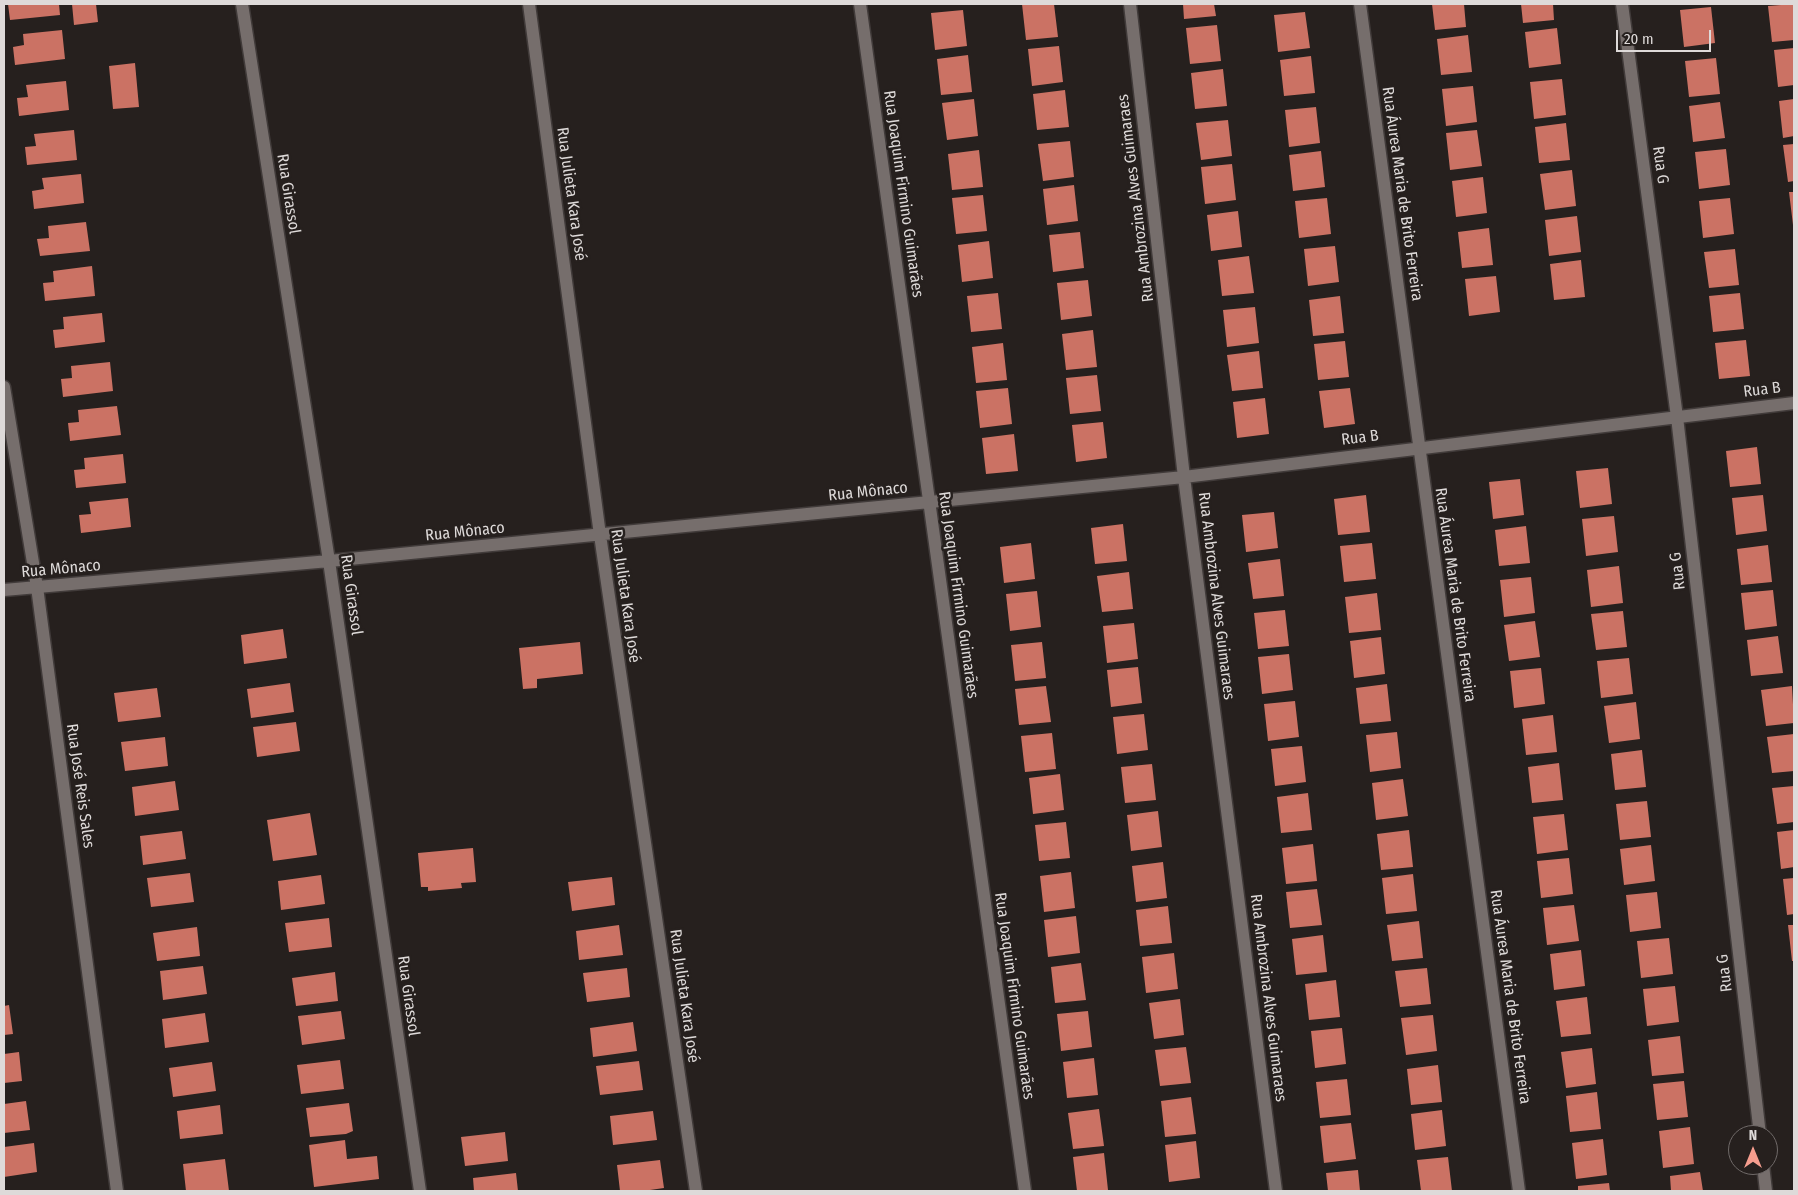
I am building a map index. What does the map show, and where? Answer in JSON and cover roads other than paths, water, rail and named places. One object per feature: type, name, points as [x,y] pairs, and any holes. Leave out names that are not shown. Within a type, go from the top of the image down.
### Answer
[{"type":"street","name":"Rua Girassol","points":[[242,4],[329,561],[420,1191]]},
{"type":"street","name":"Rua Julieta Kara José","points":[[529,4],[600,535],[696,1191]]},
{"type":"street","name":"Rua Joaquim Firmino Guimarães","points":[[860,4],[1025,1191]]},
{"type":"street","name":"Rua Ambrozina Alves Guimaraes","points":[[1130,4],[1184,477],[1276,1191]]},
{"type":"street","name":"Rua Áurea Maria de Brito Ferreira","points":[[1360,4],[1519,1191]]},
{"type":"street","name":"Rua G","points":[[1622,4],[1677,417],[1759,1125]]},
{"type":"street","name":"Rua José Reis Sales","points":[[4,387],[37,587],[117,1191]]},
{"type":"street","name":"Rua B","points":[[928,502],[1184,477],[1794,403]]},
{"type":"street","name":"Rua Mônaco","points":[[4,590],[329,561],[928,502]]},
{"type":"street","points":[[1764,1175],[1766,1191]]}]
